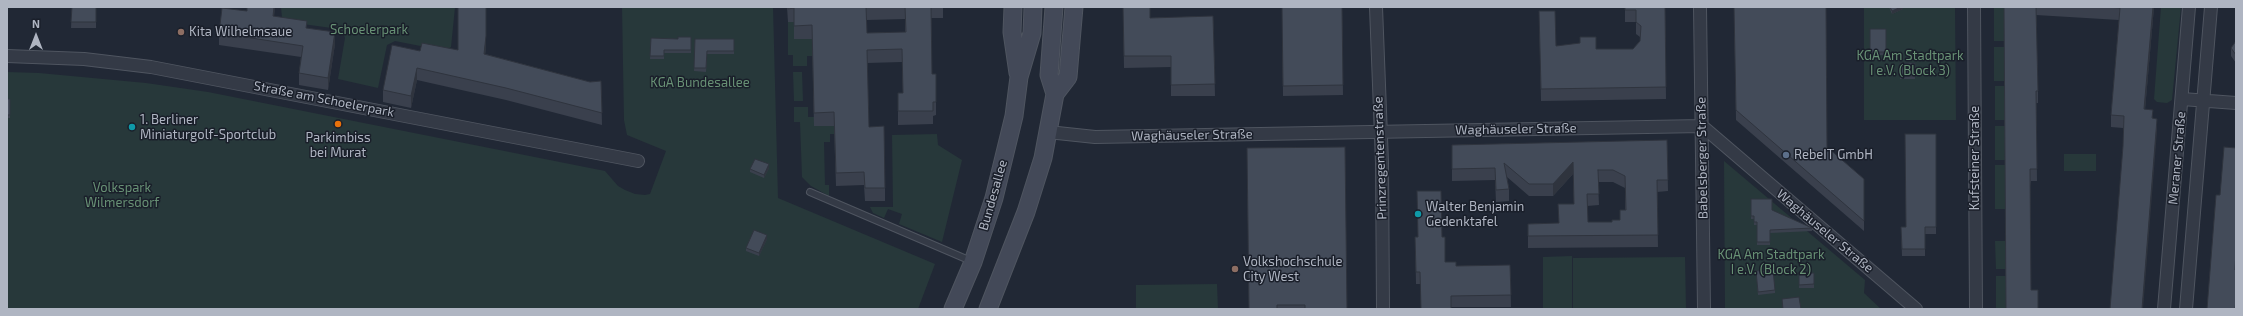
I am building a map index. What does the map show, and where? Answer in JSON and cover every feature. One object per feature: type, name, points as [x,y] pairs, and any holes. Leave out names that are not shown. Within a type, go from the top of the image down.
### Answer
[{"type":"main road","name":"Bundesallee","points":[[1013,7],[1012,32],[1019,77]]},
{"type":"main road","name":"Bundesallee","points":[[953,309],[973,262],[996,190],[1014,116],[1019,77],[1032,33],[1034,7]]},
{"type":"main road","points":[[1054,7],[1049,75],[1055,94]]},
{"type":"main road","points":[[988,309],[1038,177],[1055,94],[1068,77],[1074,7]]},
{"type":"street","name":"Prinzregentenstraße","points":[[1376,7],[1383,309]]},
{"type":"street","name":"Babelsberger Straße","points":[[1700,7],[1704,309]]},
{"type":"street","name":"Kufsteiner Straße","points":[[1974,7],[1976,309]]},
{"type":"street","name":"Meraner Straße","points":[[2164,309],[2190,7]]},
{"type":"street","name":"Meraner Straße","points":[[2186,309],[2211,7]]},
{"type":"street","name":"Straße am Schoelerpark","points":[[7,56],[77,59],[151,67],[638,161]]},
{"type":"street","points":[[2182,99],[2236,103]]},
{"type":"street","name":"Waghäuseler Straße","points":[[1048,132],[1095,137],[1702,126],[1916,309]]},
{"type":"lane","points":[[810,192],[973,262]]},
{"type":"green space","name":"Schoelerpark","points":[[281,7],[455,7],[451,47],[446,51],[395,41],[387,45],[378,88],[338,79],[345,38],[343,32],[339,29],[288,22],[282,18]]},
{"type":"green space","name":"Volkspark Wilmersdorf","points":[[622,7],[773,7],[778,198],[935,264],[918,309],[7,309],[7,72],[39,73],[146,83],[208,92],[605,171],[618,186],[635,194],[645,195],[650,194],[666,151],[627,135],[624,120]]},
{"type":"green space","name":"KGA Am Stadtpark I e.V. (Block 3)","points":[[1864,7],[1955,7],[1956,120],[1864,120]]},
{"type":"green space","points":[[1994,7],[2004,7],[2004,41],[1994,41]]},
{"type":"green space","points":[[2161,7],[2181,7],[2172,100],[2167,103],[2157,102],[2154,99]]},
{"type":"green space","points":[[788,22],[794,22],[795,39],[821,38],[821,56],[807,56],[807,66],[793,66],[793,55],[788,55]]},
{"type":"green space","points":[[1994,47],[2004,47],[2005,81],[1994,81]]},
{"type":"green space","points":[[793,72],[802,72],[803,101],[794,101]]},
{"type":"green space","points":[[1995,86],[2005,86],[2005,120],[1995,120]]},
{"type":"green space","points":[[794,107],[808,107],[808,117],[814,117],[834,126],[835,134],[830,134],[830,142],[824,142],[825,185],[829,185],[829,196],[811,186],[802,177],[800,122],[794,122]]},
{"type":"green space","points":[[1995,126],[2005,126],[2005,160],[1995,160]]},
{"type":"green space","points":[[937,134],[938,145],[962,160],[942,242],[899,224],[902,214],[888,209],[884,218],[873,213],[870,207],[893,207],[892,135]]},
{"type":"green space","points":[[2064,154],[2096,154],[2096,171],[2064,171]]},
{"type":"green space","name":"KGA Am Stadtpark I e.V. (Block 2)","points":[[1724,161],[1865,280],[1864,293],[1881,309],[1725,309]]},
{"type":"green space","points":[[1995,165],[2005,165],[2005,209],[1995,209]]},
{"type":"green space","points":[[1995,241],[2006,241],[2006,269],[1996,269]]},
{"type":"green space","points":[[1572,256],[1572,309],[1543,309],[1543,257]]},
{"type":"green space","points":[[1685,257],[1686,309],[1573,309],[1573,258]]},
{"type":"green space","points":[[1996,276],[2006,276],[2006,309],[1996,309]]},
{"type":"green space","points":[[1217,284],[1218,309],[1136,309],[1136,285]]},
{"type":"building","points":[[72,7],[96,7],[96,22],[71,22]]},
{"type":"building","points":[[247,7],[274,7],[273,16],[307,21],[306,28],[335,32],[328,78],[299,73],[303,46],[219,33],[222,8],[247,11]]},
{"type":"building","points":[[458,7],[486,7],[486,36],[484,54],[590,82],[601,81],[602,113],[506,88],[417,68],[411,96],[383,90],[392,45],[420,51],[422,43],[458,50]]},
{"type":"building","points":[[788,7],[866,7],[867,33],[906,32],[905,7],[931,7],[932,74],[936,74],[936,102],[933,102],[933,111],[898,111],[898,93],[903,93],[902,49],[867,50],[869,127],[884,126],[885,188],[865,188],[864,172],[836,173],[834,112],[814,113],[812,25],[794,26],[794,8],[788,9]]},
{"type":"building","points":[[1123,7],[1150,7],[1150,18],[1213,16],[1215,84],[1171,85],[1171,56],[1124,56]]},
{"type":"building","points":[[1282,7],[1342,7],[1343,85],[1283,86]]},
{"type":"building","points":[[1625,7],[1665,7],[1666,87],[1541,89],[1539,11],[1555,11],[1556,46],[1580,43],[1580,37],[1596,37],[1596,49],[1633,49],[1640,41],[1641,26],[1636,22],[1636,10],[1625,10]]},
{"type":"building","points":[[1734,7],[1826,7],[1827,147],[1864,179],[1864,221],[1736,110]]},
{"type":"building","points":[[1890,7],[1901,7],[1892,11]]},
{"type":"building","points":[[2004,7],[2036,7],[2038,91],[2036,91],[2037,169],[2030,169],[2031,290],[2038,290],[2038,309],[2006,309]]},
{"type":"building","points":[[2108,7],[2153,7],[2144,109],[2153,110],[2152,118],[2157,119],[2142,309],[2110,309],[2124,116],[2111,115],[2120,8]]},
{"type":"building","points":[[1870,29],[1886,29],[1886,52],[1870,52]]},
{"type":"building","points":[[678,37],[691,37],[691,50],[664,50],[664,56],[650,56],[651,38],[678,39]]},
{"type":"building","points":[[695,39],[734,39],[734,51],[707,51],[706,68],[694,68]]},
{"type":"building","points":[[2236,41],[2236,55],[2231,48]]},
{"type":"building","points":[[1900,63],[1915,63],[1915,76],[1900,76]]},
{"type":"building","points":[[7,99],[10,99],[10,115],[7,115]]},
{"type":"building","points":[[1905,134],[1936,134],[1936,227],[1925,227],[1925,249],[1902,249],[1901,227],[1906,227]]},
{"type":"building","points":[[1667,140],[1668,180],[1657,180],[1658,235],[1528,236],[1528,224],[1559,223],[1558,204],[1574,204],[1573,162],[1553,184],[1529,184],[1504,163],[1509,189],[1496,190],[1495,168],[1452,169],[1452,145]],"holes":[[[1598,170],[1613,170],[1625,176],[1626,210],[1620,210],[1620,220],[1612,220],[1612,222],[1588,222],[1587,194],[1599,194]]]},
{"type":"building","points":[[1345,147],[1347,309],[1305,309],[1305,305],[1277,305],[1277,309],[1249,309],[1247,148]]},
{"type":"building","points":[[2224,147],[2236,148],[2236,300],[2235,309],[2207,309],[2216,195],[2220,195]]},
{"type":"building","points":[[755,159],[769,164],[764,175],[750,169]]},
{"type":"building","points":[[1417,191],[1441,191],[1442,237],[1445,237],[1445,262],[1456,262],[1456,266],[1510,265],[1511,295],[1451,296],[1451,309],[1421,309],[1420,272],[1416,272],[1415,237],[1418,237]]},
{"type":"building","points":[[1751,199],[1772,199],[1772,210],[1812,228],[1770,230],[1770,242],[1757,242],[1757,222],[1754,222],[1754,216],[1751,216]]},
{"type":"building","points":[[754,230],[767,235],[759,253],[746,248]]},
{"type":"building","points":[[1773,270],[1775,290],[1758,292],[1756,271]]},
{"type":"building","points":[[1799,273],[1814,273],[1814,284],[1799,285]]},
{"type":"building","points":[[1799,297],[1801,309],[1783,309],[1782,299]]},
{"type":"place","name":"Kita Wilhelmsaue","points":[[181,32]]},
{"type":"place","name":"Parkimbiss bei Murat","points":[[338,124]]},
{"type":"place","name":"1. Berliner Miniaturgolf-Sportclub","points":[[132,127]]},
{"type":"place","name":"RebeIT GmbH","points":[[1786,155]]},
{"type":"place","name":"Walter Benjamin Gedenktafel","points":[[1418,214]]},
{"type":"place","name":"Volkshochschule City West","points":[[1235,269]]},
{"type":"park label","name":"KGA Bundesallee","points":[[700,83]]}]
